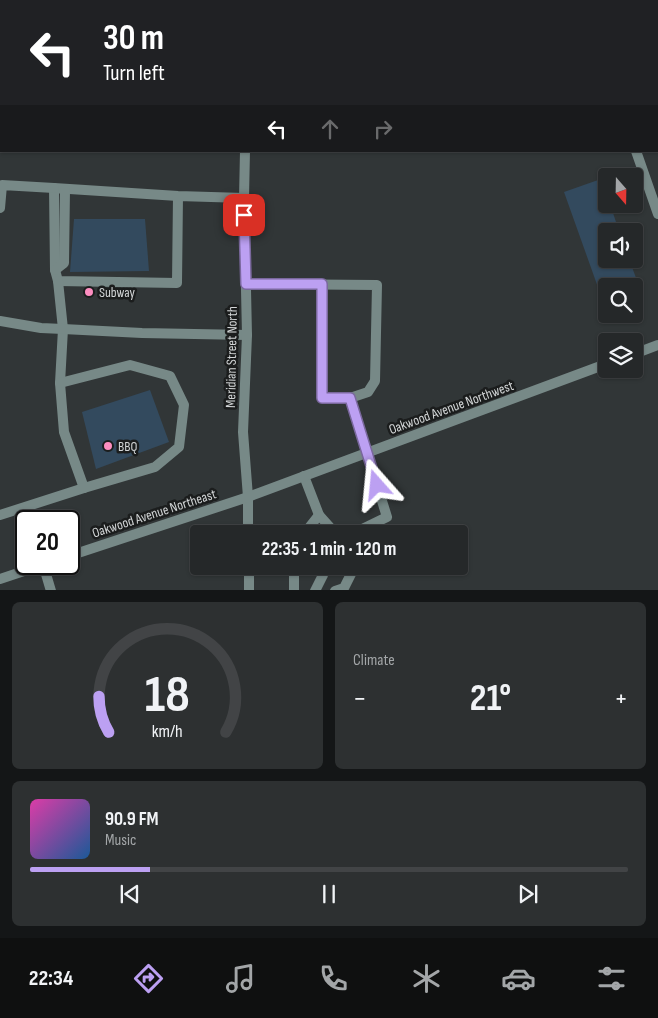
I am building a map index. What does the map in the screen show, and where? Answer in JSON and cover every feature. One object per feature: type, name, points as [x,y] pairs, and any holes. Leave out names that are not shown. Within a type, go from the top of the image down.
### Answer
[{"type":"street","name":"Meridian Street North","points":[[245,152],[247,335],[244,432],[248,525]]},
{"type":"street","points":[[636,152],[658,214]]},
{"type":"street","points":[[0,208],[1,184],[65,190],[244,198]]},
{"type":"street","points":[[54,188],[55,270],[63,329],[60,383],[64,432],[84,488]]},
{"type":"street","points":[[55,270],[64,263],[65,190]]},
{"type":"street","points":[[58,282],[177,283],[178,196]]},
{"type":"street","points":[[246,284],[322,284],[378,285],[375,381],[368,392],[350,398],[322,398],[322,284]]},
{"type":"street","points":[[0,321],[41,328],[142,333],[247,335]]},
{"type":"street","points":[[643,351],[658,345]]},
{"type":"street","points":[[0,515],[155,467],[179,447],[184,405],[170,376],[130,365],[60,383]]},
{"type":"street","name":"Oakwood Avenue Northwest","points":[[248,497],[598,367]]},
{"type":"street","points":[[350,398],[387,517],[371,525]]},
{"type":"street","points":[[304,476],[319,516],[328,525]]},
{"type":"street","name":"Oakwood Avenue Northeast","points":[[80,552],[248,497]]},
{"type":"street","points":[[312,525],[319,516]]},
{"type":"street","points":[[0,579],[15,574]]},
{"type":"street","points":[[47,575],[51,590]]},
{"type":"street","points":[[248,575],[249,590]]},
{"type":"street","points":[[294,575],[294,590]]},
{"type":"street","points":[[315,590],[323,575]]},
{"type":"street","points":[[335,590],[344,588],[350,575]]},
{"type":"building","points":[[598,180],[598,213],[613,213],[616,223],[598,223],[598,268],[632,268],[636,278],[598,278],[598,287],[564,192]]},
{"type":"building","points":[[74,219],[145,219],[149,271],[70,272]]},
{"type":"building","points":[[150,390],[169,442],[96,469],[82,412]]},
{"type":"place","name":"Subway","points":[[89,292]]},
{"type":"place","name":"BBQ","points":[[108,446]]},
{"type":"route","points":[[244,215],[246,284],[322,284],[322,398],[350,398],[377,485]]}]
